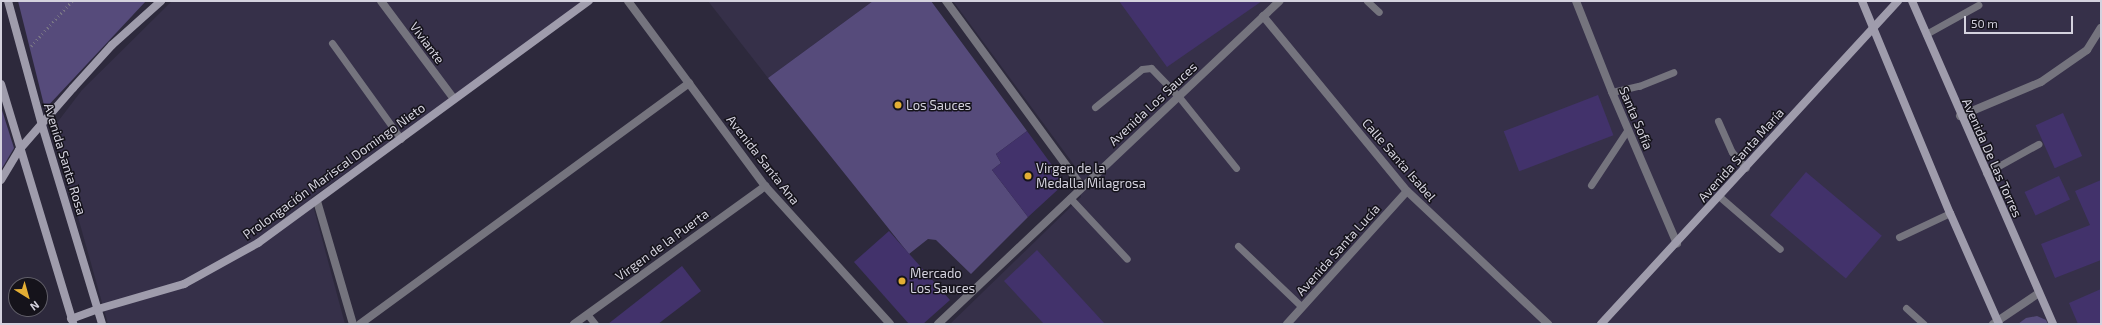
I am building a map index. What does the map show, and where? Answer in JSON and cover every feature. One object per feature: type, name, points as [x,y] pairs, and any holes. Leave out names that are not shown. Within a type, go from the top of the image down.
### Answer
[{"type":"main road","name":"Avenida Santa Rosa","points":[[8,1],[42,125],[102,324]]},
{"type":"main road","points":[[1,180],[19,150],[112,46],[161,1]]},
{"type":"main road","name":"Prolongación Mariscal Domingo Nieto","points":[[72,322],[98,309],[184,284],[258,243],[589,1]]},
{"type":"main road","points":[[1862,1],[1996,322]]},
{"type":"main road","name":"Avenida Santa María","points":[[1601,324],[1677,244],[1898,1]]},
{"type":"main road","name":"Avenida De Las Torres","points":[[1912,1],[1960,116],[2053,324]]},
{"type":"main road","points":[[1,84],[19,150],[72,322]]},
{"type":"street","name":"Viviante","points":[[381,1],[454,99]]},
{"type":"street","name":"Avenida Santa Ana","points":[[628,1],[765,186],[890,324]]},
{"type":"street","points":[[946,1],[1082,186]]},
{"type":"street","name":"Avenida Los Sauces","points":[[938,324],[1279,1]]},
{"type":"street","name":"Santa Sofía","points":[[1578,2],[1612,92],[1677,244]]},
{"type":"street","name":"Calle Santa Isabel","points":[[1263,16],[1407,191],[1548,324]]},
{"type":"street","points":[[1960,116],[2041,82],[2069,64],[2093,43],[2101,28]]},
{"type":"street","points":[[2093,43],[2101,48]]},
{"type":"street","points":[[360,324],[689,83]]},
{"type":"street","name":"Virgen de la Puerta","points":[[574,324],[765,186]]},
{"type":"street","name":"Avenida Santa Lucía","points":[[1287,324],[1407,191]]},
{"type":"street","points":[[317,201],[353,324]]},
{"type":"street","points":[[1996,322],[2039,293]]},
{"type":"lane","points":[[1367,1],[1379,12]]},
{"type":"lane","points":[[1926,34],[1978,5]]},
{"type":"lane","points":[[332,43],[401,139]]},
{"type":"lane","points":[[1095,107],[1142,69],[1151,68],[1179,97],[1236,168]]},
{"type":"lane","points":[[1612,92],[1639,86],[1673,72]]},
{"type":"lane","points":[[1718,121],[1732,152],[1746,168]]},
{"type":"lane","points":[[1591,185],[1628,129]]},
{"type":"lane","points":[[1986,173],[2038,144]]},
{"type":"lane","points":[[1720,197],[1780,249]]},
{"type":"lane","points":[[1070,198],[1127,259]]},
{"type":"lane","points":[[1899,237],[1950,213]]},
{"type":"lane","points":[[1238,246],[1302,307]]},
{"type":"lane","points":[[1906,308],[1924,324]]},
{"type":"lane","points":[[587,314],[595,324]]},
{"type":"path","points":[[23,55],[72,1]]},
{"type":"shaded area","points":[[18,1],[146,1],[45,109]]},
{"type":"shaded area","points":[[172,1],[587,1],[311,198],[345,324],[108,324],[53,128],[82,90]]},
{"type":"shaded area","points":[[708,1],[873,1],[768,78]]},
{"type":"shaded area","name":"Los Sauces","points":[[873,1],[931,1],[1027,131],[996,154],[1001,163],[992,170],[1028,217],[971,274],[936,240],[928,239],[909,254],[768,78]]},
{"type":"shaded area","points":[[953,1],[2101,1],[2101,324],[950,324],[1081,197],[1077,169]]},
{"type":"shaded area","points":[[1,107],[14,148],[1,170]]},
{"type":"shaded area","points":[[2037,316],[2046,320],[2048,324],[2018,324],[2026,318]]},
{"type":"building","points":[[1119,1],[1262,1],[1167,67]]},
{"type":"building","points":[[1598,95],[1613,135],[1519,171],[1504,131]]},
{"type":"building","points":[[2063,113],[2082,156],[2055,168],[2036,125]]},
{"type":"building","name":"Virgen de la Medalla Milagrosa","points":[[1027,131],[1065,183],[1028,217],[992,170],[1001,163],[996,154]]},
{"type":"building","points":[[1806,172],[1882,236],[1846,279],[1770,215]]},
{"type":"building","points":[[2059,176],[2070,200],[2036,216],[2025,192]]},
{"type":"building","points":[[2101,180],[2101,260],[2055,278],[2041,244],[2090,225],[2075,191]]},
{"type":"building","name":"Mercado Los Sauces","points":[[889,231],[950,300],[923,324],[909,324],[854,262]]},
{"type":"building","points":[[1037,250],[1105,324],[1044,324],[1004,281]]},
{"type":"building","points":[[682,266],[701,291],[658,324],[608,324]]},
{"type":"building","points":[[2101,289],[2101,324],[2078,324],[2069,303]]},
{"type":"place","name":"Los Sauces","points":[[898,105]]},
{"type":"place","name":"Virgen de la Medalla Milagrosa","points":[[1028,176]]},
{"type":"place","name":"Mercado Los Sauces","points":[[902,281]]}]
